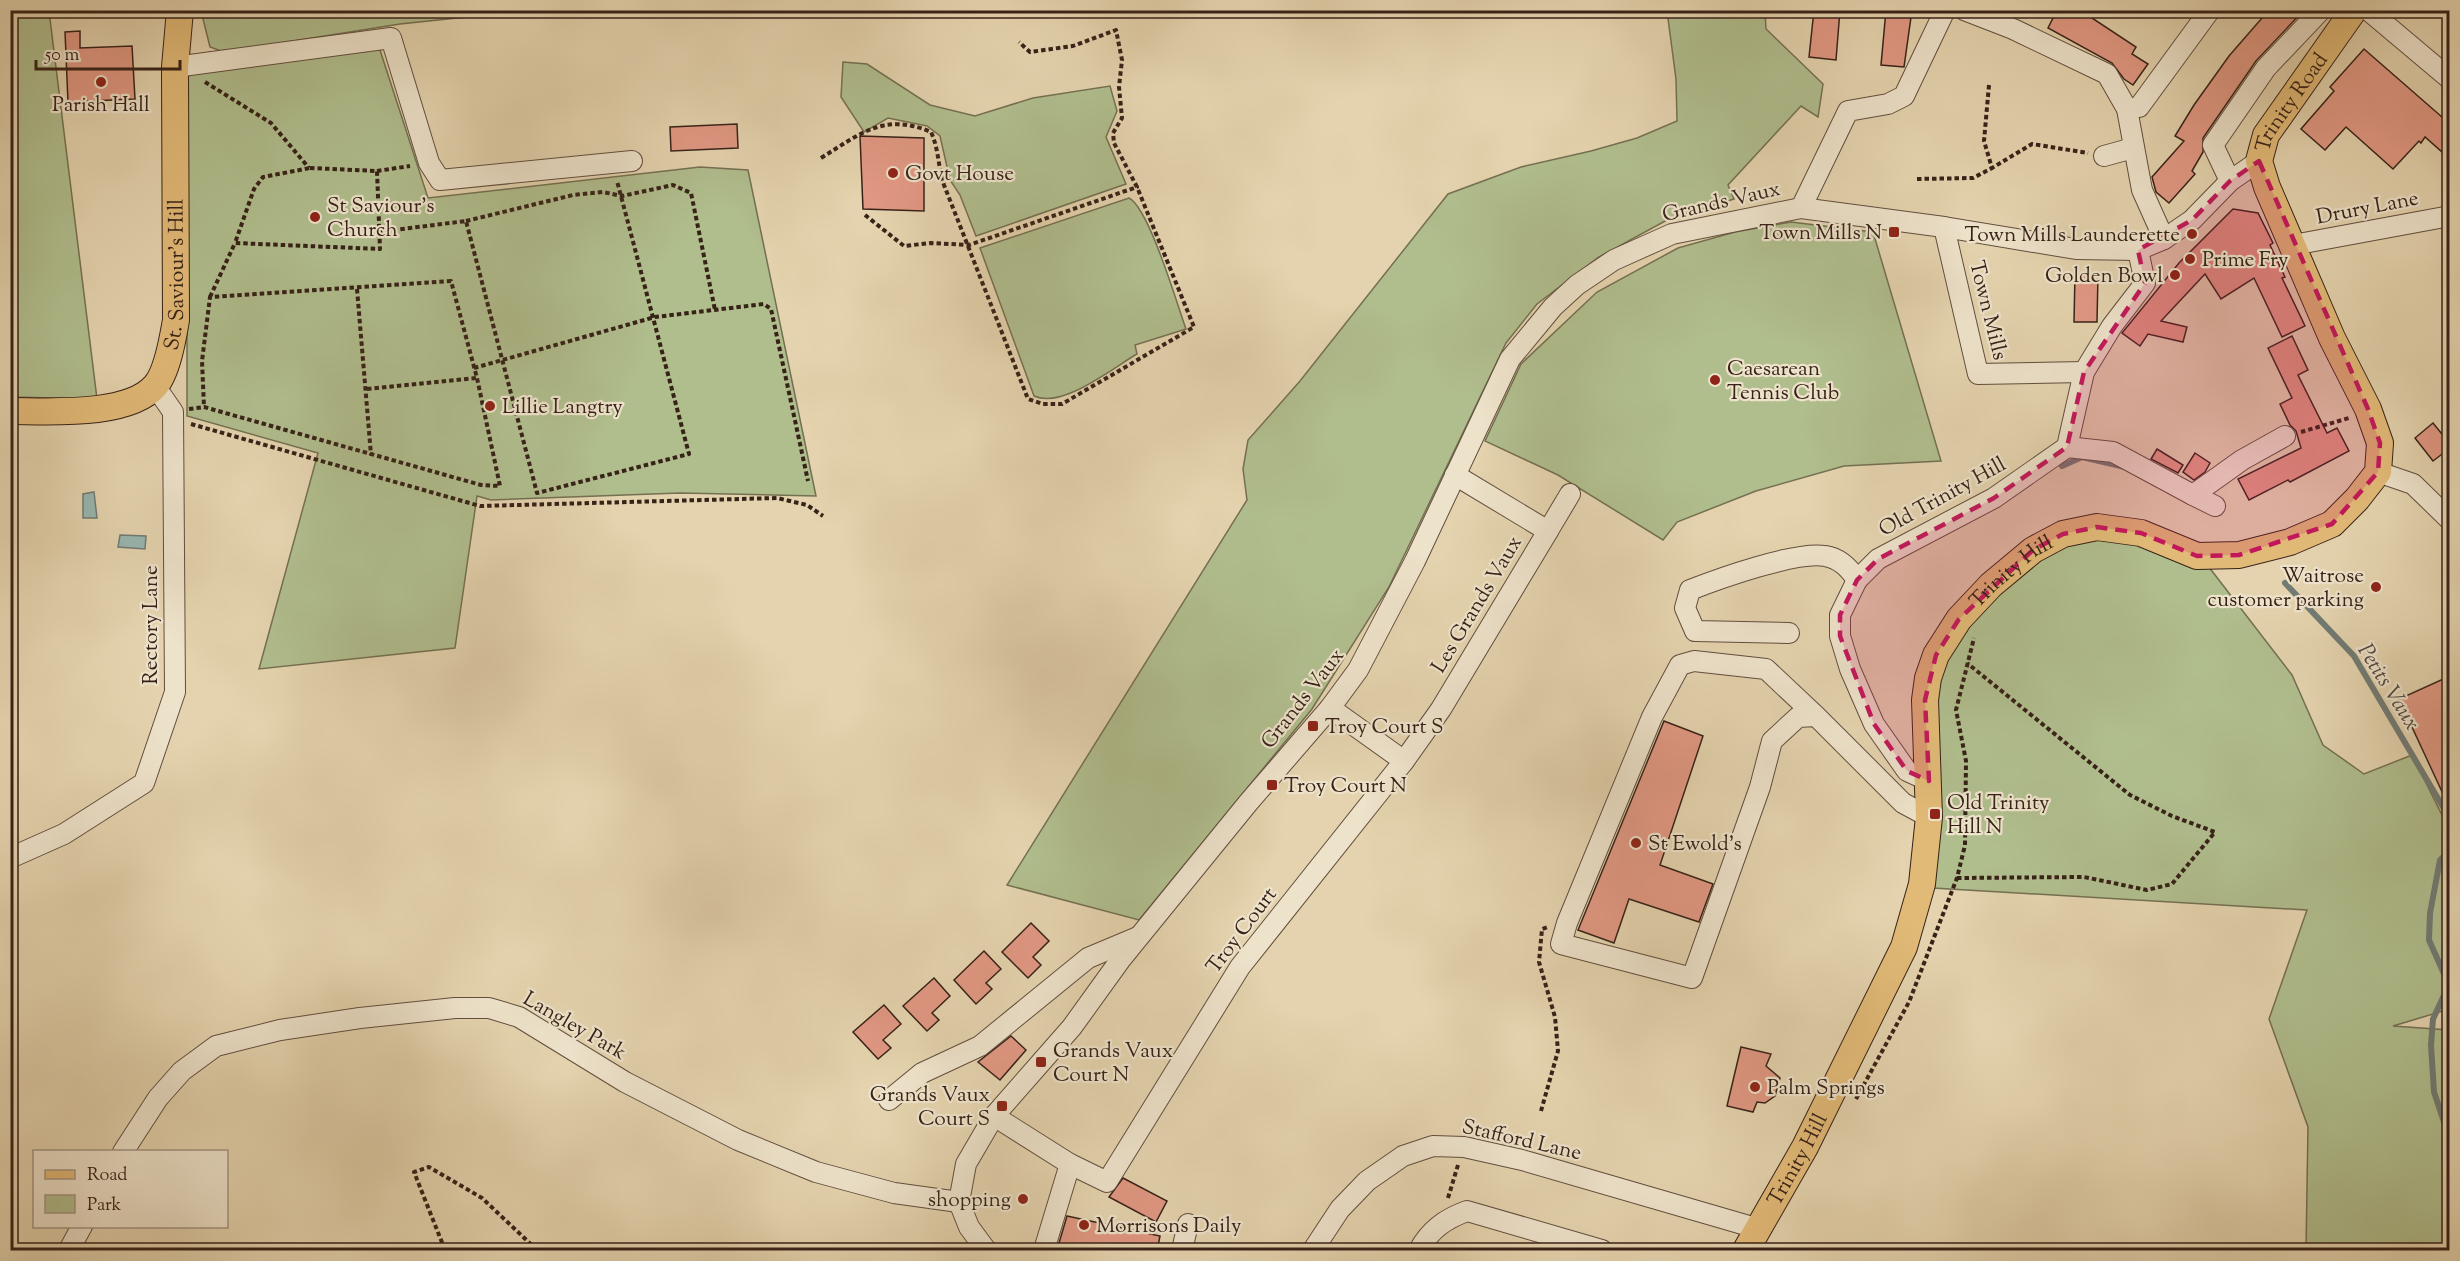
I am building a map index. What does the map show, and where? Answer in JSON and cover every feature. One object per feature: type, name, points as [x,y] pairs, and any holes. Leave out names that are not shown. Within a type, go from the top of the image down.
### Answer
[{"type":"main road","name":"St. Saviour's Hill","points":[[155,386],[171,348],[176,320],[176,67],[180,10]]},
{"type":"main road","name":"Trinity Road","points":[[2259,161],[2266,135],[2356,11]]},
{"type":"main road","points":[[2259,161],[2332,338],[2368,409],[2380,443],[2378,472]]},
{"type":"main road","points":[[10,411],[110,408],[134,399],[155,386]]},
{"type":"main road","name":"Trinity Hill","points":[[1751,1239],[1805,1147],[1904,947],[1922,884],[1929,817],[1925,700],[1928,678],[1936,655],[1959,619],[1991,585],[2034,550],[2063,534],[2097,527],[2141,533],[2197,556],[2239,555],[2290,542],[2332,524],[2357,499],[2378,472]]},
{"type":"street","points":[[1801,208],[1848,111],[1887,104],[1904,96],[1946,10]]},
{"type":"street","points":[[1964,10],[2013,29],[2107,74],[2127,109],[2142,190],[2164,239]]},
{"type":"street","points":[[2127,109],[2139,106],[2210,10]]},
{"type":"street","points":[[2230,182],[2213,146],[2266,68],[2321,10]]},
{"type":"street","points":[[2356,11],[2450,79]]},
{"type":"street","points":[[176,67],[391,38],[429,163],[440,180],[632,161]]},
{"type":"street","points":[[2104,156],[2133,148]]},
{"type":"street","name":"Trinity Road","points":[[2139,250],[2164,239],[2192,220],[2230,182],[2259,161]]},
{"type":"street","name":"Grands Vaux","points":[[959,1202],[966,1164],[994,1116],[1071,1027],[1140,936],[1248,802],[1330,708],[1358,670],[1392,607],[1510,359],[1553,307],[1577,285],[1614,260],[1672,234],[1801,208],[1944,227],[2076,249],[2139,250]]},
{"type":"street","name":"Drury Lane","points":[[2293,245],[2450,216]]},
{"type":"street","name":"Town Mills","points":[[1944,227],[1978,374],[2084,372]]},
{"type":"street","points":[[2139,250],[2145,283],[2112,326],[2084,372],[2067,447],[2113,452],[2215,506]]},
{"type":"street","points":[[155,386],[173,415]]},
{"type":"street","name":"Rectory Lane","points":[[10,858],[64,834],[144,783],[175,692],[173,415]]},
{"type":"street","points":[[2193,495],[2242,460],[2285,436]]},
{"type":"street","name":"Old Trinity Hill","points":[[1929,781],[1907,771],[1874,724],[1850,669],[1840,636],[1840,615],[1857,580],[1878,559],[1994,498],[2067,447]]},
{"type":"street","points":[[2378,472],[2413,484],[2450,520]]},
{"type":"street","name":"Les Grands Vaux","points":[[1404,761],[1441,709],[1548,531],[1455,475]]},
{"type":"street","points":[[1548,531],[1569,494]]},
{"type":"street","points":[[1789,633],[1695,631],[1685,608],[1690,590],[1802,556],[1826,556],[1849,568],[1857,580]]},
{"type":"street","points":[[1816,716],[1798,717],[1772,741],[1760,787],[1692,978],[1561,944],[1567,923],[1652,717],[1680,665],[1694,661],[1766,669],[1816,716],[1903,803],[1929,817]]},
{"type":"street","points":[[1330,708],[1404,761]]},
{"type":"street","name":"Troy Court","points":[[1070,1164],[1107,1182],[1240,967],[1404,761]]},
{"type":"street","points":[[889,1100],[922,1072],[980,1046],[1088,958],[1140,936]]},
{"type":"street","name":"Langley Park","points":[[124,1150],[158,1098],[182,1071],[216,1047],[280,1030],[360,1018],[455,1008],[489,1008],[519,1017],[625,1082],[738,1140],[816,1172],[894,1193],[959,1202]]},
{"type":"street","points":[[994,1116],[1070,1164],[1044,1251]]},
{"type":"street","name":"Stafford Lane","points":[[1313,1251],[1340,1209],[1367,1181],[1402,1156],[1433,1146],[1464,1147],[1522,1160],[1751,1239]]},
{"type":"street","points":[[959,1202],[969,1227],[986,1251]]},
{"type":"street","points":[[1419,1251],[1428,1234],[1450,1217],[1467,1211],[1602,1251]]},
{"type":"street","points":[[1182,1251],[1188,1224]]},
{"type":"street","points":[[69,1251],[80,1228]]},
{"type":"path","points":[[821,158],[864,132],[887,123],[902,123],[931,132],[936,142],[938,168],[1028,399],[1043,404],[1062,404],[1194,327],[1137,188],[1114,143],[1113,133],[1122,118],[1119,87],[1122,60],[1116,30],[1073,46],[1030,52],[1019,42]]},
{"type":"path","points":[[205,82],[271,123],[310,168]]},
{"type":"path","points":[[1989,85],[1984,141],[1992,168]]},
{"type":"path","points":[[1917,179],[1973,178],[2032,144],[2104,156]]},
{"type":"path","points":[[465,221],[537,493],[689,454],[655,317],[612,163]]},
{"type":"path","points":[[204,407],[202,361],[210,297],[235,243],[254,189],[263,177],[310,168],[377,171],[410,166]]},
{"type":"path","points":[[235,243],[380,249],[377,171]]},
{"type":"path","points":[[378,232],[465,221],[573,195],[603,192],[622,196],[673,185],[691,193],[715,310]]},
{"type":"path","points":[[865,215],[904,246],[931,243],[969,245],[1137,188]]},
{"type":"path","points":[[173,415],[204,407],[481,485],[500,486],[477,378],[452,281],[210,297]]},
{"type":"path","points":[[357,289],[371,455]]},
{"type":"path","points":[[474,368],[655,317],[764,304],[771,309],[808,481]]},
{"type":"path","points":[[367,389],[477,378]]},
{"type":"path","points":[[173,415],[480,506],[777,498],[807,505],[823,516]]},
{"type":"path","points":[[2285,436],[2339,422]]},
{"type":"path","points":[[1967,663],[2130,795],[2172,816],[2215,832],[2172,884],[2147,890],[2084,877],[1957,878],[1965,846],[1966,761],[1956,710],[1967,663],[1974,637],[1980,629]]},
{"type":"path","points":[[1541,1112],[1558,1051],[1555,1017],[1539,962],[1542,929],[1567,923]]},
{"type":"path","points":[[1450,1217],[1448,1199],[1464,1147]]},
{"type":"path","points":[[445,1251],[414,1172],[429,1167],[482,1198],[537,1251]]},
{"type":"highlighted area","points":[[2259,161],[2368,409],[2380,443],[2378,472],[2332,524],[2239,555],[2197,556],[2141,533],[2097,527],[2063,534],[2033,550],[1959,619],[1936,655],[1925,700],[1929,781],[1907,771],[1874,724],[1840,636],[1840,615],[1857,580],[1878,559],[1994,498],[2067,447],[2084,372],[2145,283],[2138,250],[2192,220],[2230,181]]},
{"type":"green space","points":[[11,11],[49,11],[97,399],[11,397]]},
{"type":"green space","points":[[201,11],[525,11],[400,24],[224,52],[210,47]]},
{"type":"green space","points":[[1667,11],[1765,11],[1766,29],[1823,84],[1818,117],[1801,106],[1728,185],[1734,199],[1667,220],[1599,257],[1537,304],[1506,343],[1389,587],[1312,709],[1139,920],[1007,885],[1247,500],[1243,469],[1248,440],[1300,381],[1448,194],[1521,167],[1637,138],[1677,121],[1676,79]]},
{"type":"green space","points":[[379,47],[428,198],[700,167],[748,170],[816,496],[680,493],[491,500],[477,496],[455,648],[259,669],[318,453],[187,416],[187,71]]},
{"type":"green space","points":[[843,62],[867,64],[930,105],[975,116],[1033,98],[1110,86],[1117,111],[1106,137],[1126,184],[976,236],[960,195],[950,180],[940,136],[927,126],[888,118],[864,132],[841,97]]},
{"type":"green space","points":[[1129,198],[1137,205],[1153,237],[1186,329],[1135,345],[1137,354],[1086,386],[1058,397],[1045,399],[1034,396],[980,248]]},
{"type":"green space","name":"Caesarean Tennis Club","points":[[1791,222],[1873,232],[1941,461],[1844,466],[1756,491],[1677,522],[1663,540],[1558,475],[1485,441],[1521,364],[1597,292],[1678,248],[1735,232]]},
{"type":"green space","points":[[2097,539],[2131,541],[2205,562],[2292,675],[2323,745],[2364,774],[2412,755],[2449,829],[2449,834],[2444,840],[2443,1011],[2393,1026],[2449,1030],[2449,1250],[2306,1250],[2308,1127],[2269,1019],[2307,910],[1933,888],[1935,683],[1947,651],[2010,581],[2064,544]]},
{"type":"water","points":[[94,492],[97,518],[83,518],[83,494]]},
{"type":"water","points":[[120,535],[146,536],[145,549],[118,547]]},
{"type":"building","points":[[1814,10],[1840,10],[1836,60],[1809,57]]},
{"type":"building","points":[[1886,10],[1912,10],[1904,67],[1881,65]]},
{"type":"building","points":[[2057,10],[2080,10],[2136,47],[2132,54],[2148,64],[2133,85],[2124,79],[2112,63],[2048,28]]},
{"type":"building","points":[[2269,10],[2304,10],[2256,61],[2203,138],[2203,152],[2192,171],[2195,174],[2169,203],[2156,192],[2152,177],[2184,141],[2175,136],[2194,105],[2229,56]]},
{"type":"building","name":"Parish Hall","points":[[80,31],[80,48],[132,46],[135,99],[68,102],[65,32]]},
{"type":"building","points":[[2364,49],[2450,124],[2450,159],[2425,137],[2393,169],[2346,127],[2325,150],[2301,129],[2334,91],[2330,87]]},
{"type":"building","points":[[737,124],[738,148],[671,151],[670,127]]},
{"type":"building","name":"Govt House","points":[[860,136],[924,138],[924,211],[863,209]]},
{"type":"building","points":[[2233,209],[2258,213],[2273,243],[2270,245],[2285,277],[2282,278],[2305,326],[2282,337],[2254,278],[2221,299],[2205,274],[2161,321],[2187,327],[2183,342],[2148,334],[2140,346],[2122,333],[2179,263]]},
{"type":"building","points":[[2075,274],[2098,274],[2097,322],[2074,322]]},
{"type":"building","points":[[2292,336],[2308,370],[2298,375],[2327,433],[2337,428],[2349,451],[2290,482],[2288,480],[2249,500],[2238,479],[2301,448],[2296,431],[2290,425],[2280,404],[2292,398],[2268,348]]},
{"type":"building","points":[[2433,423],[2450,444],[2450,448],[2433,461],[2415,438]]},
{"type":"building","points":[[2157,449],[2183,465],[2178,473],[2151,459]]},
{"type":"building","points":[[2195,453],[2210,463],[2205,472],[2194,480],[2183,472]]},
{"type":"building","points":[[2450,676],[2450,809],[2399,699]]},
{"type":"building","name":"St Ewold's","points":[[1664,721],[1703,736],[1660,865],[1713,884],[1699,922],[1629,899],[1614,943],[1578,930]]},
{"type":"building","points":[[1031,923],[1049,941],[1033,957],[1041,965],[1028,978],[1002,952]]},
{"type":"building","points":[[984,951],[1001,969],[986,983],[992,989],[976,1004],[954,980]]},
{"type":"building","points":[[934,978],[950,996],[932,1013],[939,1020],[927,1031],[903,1006]]},
{"type":"building","points":[[884,1005],[901,1024],[883,1040],[891,1048],[878,1059],[853,1032]]},
{"type":"building","points":[[1011,1036],[1026,1050],[1000,1080],[978,1062]]},
{"type":"building","name":"Palm Springs","points":[[1741,1047],[1771,1054],[1766,1066],[1780,1078],[1775,1096],[1765,1103],[1757,1102],[1753,1112],[1727,1106]]},
{"type":"building","points":[[1123,1178],[1167,1201],[1156,1222],[1109,1197]]},
{"type":"building","name":"Morrisons Daily","points":[[1067,1216],[1160,1236],[1157,1251],[1093,1251],[1059,1243]]},
{"type":"waterway","name":"Petits Vaux","points":[[2062,466],[2082,457],[2125,467]]},
{"type":"waterway","name":"Petits Vaux","points":[[2285,583],[2354,656],[2450,819]]},
{"type":"waterway","name":"Petits Vaux","points":[[2450,851],[2440,860],[2430,913],[2429,940],[2445,976],[2446,991],[2433,1019],[2431,1045],[2434,1092],[2445,1125],[2450,1152]]},
{"type":"place","name":"Parish Hall","points":[[101,82]]},
{"type":"place","name":"Govt House","points":[[893,173]]},
{"type":"place","name":"St Saviour's Church","points":[[315,217]]},
{"type":"place","name":"Town Mills N","points":[[1894,232]]},
{"type":"place","name":"Town Mills Launderette","points":[[2192,234]]},
{"type":"place","name":"Prime Fry","points":[[2190,259]]},
{"type":"place","name":"Golden Bowl","points":[[2175,275]]},
{"type":"place","name":"Caesarean Tennis Club","points":[[1715,380]]},
{"type":"place","name":"Lillie Langtry","points":[[490,406]]},
{"type":"place","name":"Waitrose customer parking","points":[[2376,587]]},
{"type":"place","name":"Troy Court S","points":[[1313,726]]},
{"type":"place","name":"Troy Court N","points":[[1272,785]]},
{"type":"place","name":"Old Trinity Hill N","points":[[1935,814]]},
{"type":"place","name":"St Ewold's","points":[[1636,843]]},
{"type":"place","name":"Grands Vaux Court N","points":[[1041,1062]]},
{"type":"place","name":"Palm Springs","points":[[1755,1087]]},
{"type":"place","name":"Grands Vaux Court S","points":[[1002,1106]]},
{"type":"place","name":"shopping","points":[[1023,1199]]},
{"type":"place","name":"Morrisons Daily","points":[[1084,1225]]}]
